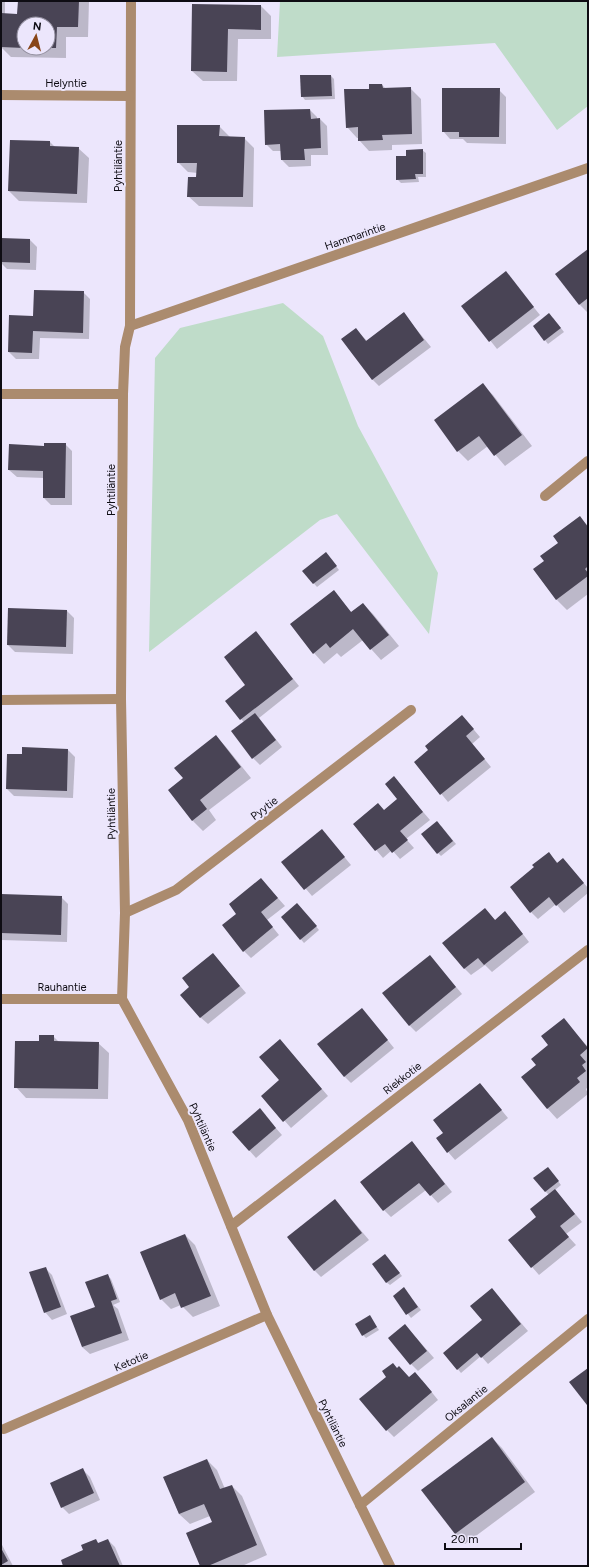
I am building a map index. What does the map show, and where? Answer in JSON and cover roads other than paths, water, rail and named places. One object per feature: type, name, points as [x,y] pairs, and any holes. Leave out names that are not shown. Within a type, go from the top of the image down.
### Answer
[{"type":"street","name":"Pyhtiläntie","points":[[131,1],[130,326],[125,347],[123,394],[122,699],[124,914],[122,999],[188,1120],[267,1315],[390,1566]]},
{"type":"street","name":"Helyntie","points":[[1,95],[130,96]]},
{"type":"street","name":"Hammarintie","points":[[130,326],[588,168]]},
{"type":"street","points":[[1,394],[123,394]]},
{"type":"street","points":[[545,496],[588,461]]},
{"type":"street","points":[[1,700],[122,699]]},
{"type":"street","name":"Pyytie","points":[[124,914],[176,890],[411,710]]},
{"type":"street","name":"Riekkotie","points":[[232,1226],[588,950]]},
{"type":"street","name":"Rauhantie","points":[[1,999],[122,999]]},
{"type":"street","name":"Ketotie","points":[[4,1428],[267,1315]]},
{"type":"street","name":"Oksalantie","points":[[360,1504],[588,1319]]}]
